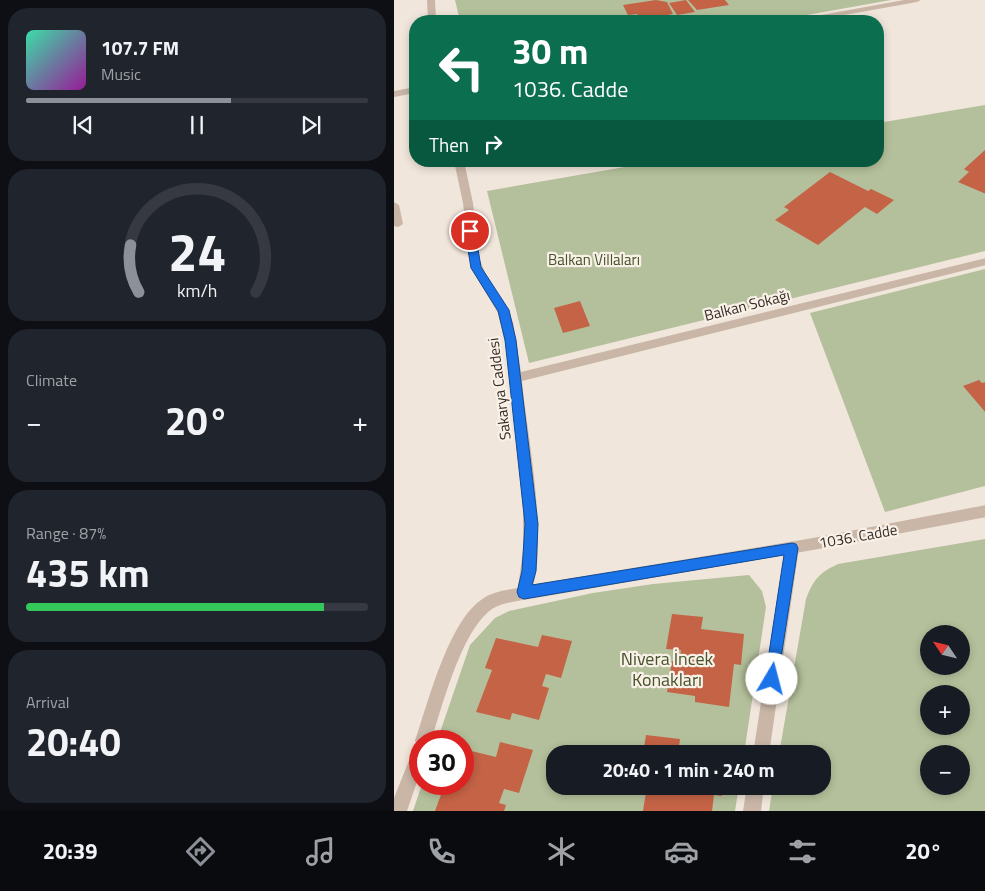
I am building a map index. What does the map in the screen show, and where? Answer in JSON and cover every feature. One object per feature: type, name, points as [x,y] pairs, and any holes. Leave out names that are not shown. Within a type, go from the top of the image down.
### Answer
[{"type":"street","points":[[431,0],[432,15]]},
{"type":"street","points":[[833,15],[917,0]]},
{"type":"street","points":[[394,94],[409,91]]},
{"type":"street","name":"Sakarya Caddesi","points":[[460,167],[469,208],[473,256],[476,268],[503,310],[511,340],[532,524],[529,571],[524,592]]},
{"type":"street","points":[[394,205],[398,224]]},
{"type":"street","name":"Balkan Sokağı","points":[[515,378],[985,261]]},
{"type":"street","name":"1036. Cadde","points":[[428,730],[459,642],[471,620],[487,604],[524,592],[901,529],[985,511]]},
{"type":"street","points":[[762,745],[792,548]]},
{"type":"street","points":[[398,811],[409,780]]},
{"type":"street","points":[[752,811],[755,795]]},
{"type":"green space","points":[[455,0],[891,0],[807,15],[459,15]]},
{"type":"green space","name":"Balkan Villaları","points":[[985,105],[985,251],[529,363],[487,191],[625,167],[884,167],[884,122]]},
{"type":"green space","points":[[985,269],[985,486],[885,512],[810,313]]},
{"type":"green space","points":[[985,539],[985,811],[769,811],[772,795],[831,795],[831,745],[781,745],[806,599],[818,577],[826,570],[838,564]]},
{"type":"green space","name":"Nivera İncek Konakları","points":[[749,575],[762,591],[766,607],[745,745],[546,745],[546,795],[738,795],[735,811],[413,811],[418,795],[474,795],[474,730],[441,730],[470,645],[495,618],[509,611],[593,593],[653,584]]},
{"type":"building","points":[[656,0],[667,2],[673,14],[628,15],[623,5]]},
{"type":"building","points":[[686,0],[695,12],[677,15],[669,3]]},
{"type":"building","points":[[688,0],[725,0],[729,5],[697,10]]},
{"type":"building","points":[[986,149],[986,194],[958,182],[969,172],[964,169]]},
{"type":"building","points":[[830,172],[868,191],[871,189],[894,200],[877,214],[865,207],[818,245],[775,220],[789,210],[784,207]]},
{"type":"building","points":[[580,301],[590,326],[563,333],[554,308]]},
{"type":"building","points":[[979,380],[982,383],[986,382],[986,413],[963,386]]},
{"type":"building","points":[[672,614],[703,617],[701,629],[744,634],[741,665],[734,664],[729,707],[695,702],[695,696],[667,692],[672,661],[679,662],[681,650],[666,649]]},
{"type":"building","points":[[542,635],[572,641],[561,678],[546,674],[542,686],[549,688],[539,720],[512,713],[510,720],[476,712],[492,670],[485,668],[496,638],[538,647]]},
{"type":"building","points":[[646,735],[680,739],[679,745],[644,745]]},
{"type":"building","points":[[500,742],[533,750],[519,793],[504,789],[499,803],[506,805],[504,811],[435,811],[441,795],[474,795],[474,752],[496,757]]},
{"type":"building","points":[[646,795],[714,795],[712,811],[643,811]]},
{"type":"route","points":[[470,231],[476,268],[496,296],[503,310],[511,340],[523,460],[532,524],[529,571],[524,592],[792,548],[772,679]]}]
